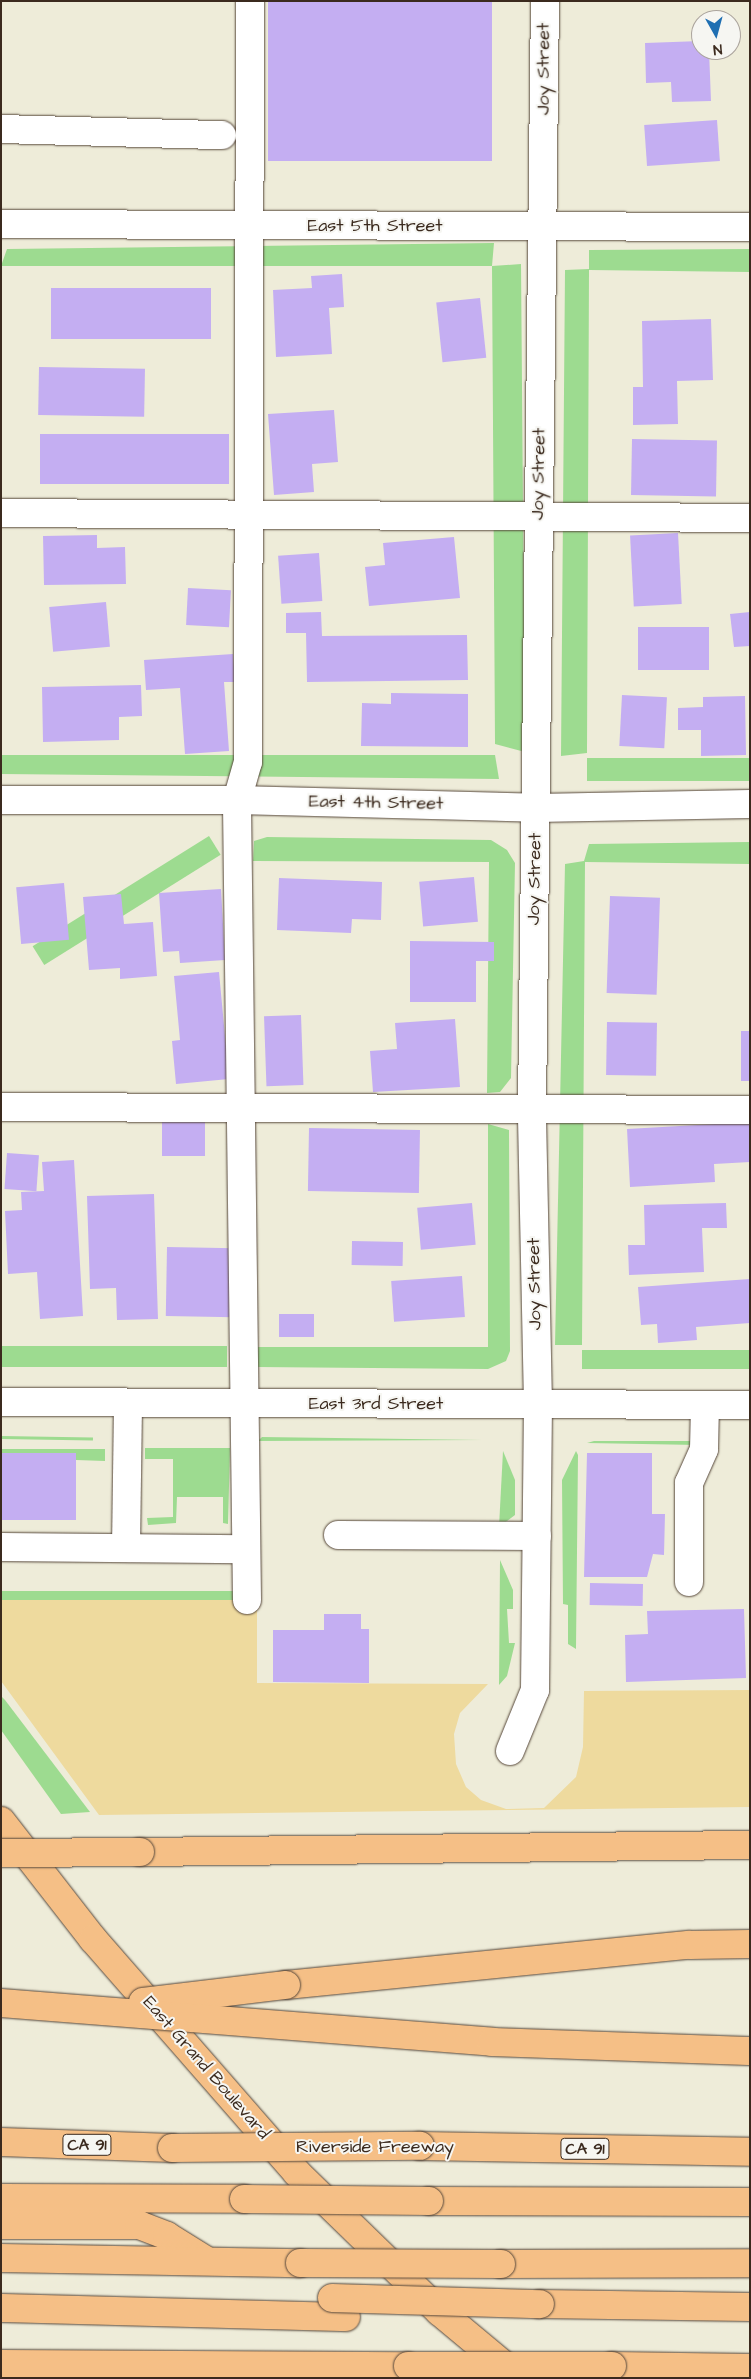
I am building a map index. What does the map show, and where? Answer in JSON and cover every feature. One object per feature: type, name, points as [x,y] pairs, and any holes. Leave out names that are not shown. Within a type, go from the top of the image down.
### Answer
[{"type":"main road","name":"East Grand Boulevard","points":[[1,1821],[93,1939],[297,2173],[440,2312],[519,2378]]},
{"type":"main road","points":[[1,1853],[750,1845]]},
{"type":"main road","points":[[1,2020],[286,1985],[750,1944]]},
{"type":"main road","points":[[1,2003],[492,2042],[750,2052]]},
{"type":"main road","name":"Riverside Freeway","points":[[1,2142],[172,2148],[420,2146],[750,2152]]},
{"type":"main road","points":[[1,2198],[750,2202]]},
{"type":"main road","points":[[1,2225],[139,2226],[168,2236],[206,2261]]},
{"type":"main road","points":[[1,2258],[300,2263],[750,2263]]},
{"type":"main road","points":[[1,2291],[339,2307],[546,2312],[750,2324]]},
{"type":"main road","points":[[1,2308],[339,2307]]},
{"type":"main road","points":[[546,2312],[750,2307]]},
{"type":"main road","points":[[1,2364],[750,2368]]},
{"type":"street","points":[[246,1600],[237,800],[248,762],[246,225],[250,1]]},
{"type":"street","name":"Joy Street","points":[[510,1751],[535,1690],[538,1404],[532,1109],[545,1]]},
{"type":"street","points":[[1,129],[222,135]]},
{"type":"street","name":"East 5th Street","points":[[1,224],[750,226]]},
{"type":"street","points":[[1,513],[750,518]]},
{"type":"street","name":"East 4th Street","points":[[1,800],[237,800],[536,808],[750,804]]},
{"type":"street","points":[[1,1107],[750,1110]]},
{"type":"street","name":"East 3rd Street","points":[[1,1402],[750,1405]]},
{"type":"street","points":[[126,1548],[128,1403]]},
{"type":"street","points":[[689,1582],[689,1483],[704,1449],[705,1405]]},
{"type":"street","points":[[338,1535],[537,1536]]},
{"type":"street","points":[[1,1547],[246,1548]]},
{"type":"green space","points":[[494,243],[492,266],[1,266],[7,249]]},
{"type":"green space","points":[[750,249],[750,272],[589,270],[587,753],[561,756],[565,270],[589,269],[589,250]]},
{"type":"green space","points":[[521,264],[525,752],[495,744],[492,266]]},
{"type":"green space","points":[[1,755],[495,755],[499,779],[1,774]]},
{"type":"green space","points":[[587,758],[750,758],[750,781],[587,781]]},
{"type":"green space","points":[[209,836],[221,855],[44,965],[33,946]]},
{"type":"green space","points":[[267,837],[491,840],[507,850],[515,863],[511,1078],[500,1092],[487,1093],[489,862],[253,861],[254,841]]},
{"type":"green space","points":[[750,842],[750,864],[585,862],[582,1345],[555,1345],[565,864],[584,861],[589,844]]},
{"type":"green space","points":[[488,1124],[509,1130],[510,1351],[506,1361],[488,1369],[257,1367],[255,1347],[488,1347]]},
{"type":"green space","points":[[1,1346],[227,1346],[227,1367],[1,1367]]},
{"type":"green space","points":[[582,1350],[750,1350],[750,1369],[582,1369]]},
{"type":"green space","points":[[1,1436],[93,1438],[93,1441],[1,1439]]},
{"type":"green space","points":[[262,1437],[482,1440],[258,1441]]},
{"type":"green space","points":[[594,1441],[693,1441],[698,1445],[587,1443]]},
{"type":"green space","points":[[145,1448],[230,1448],[228,1524],[223,1523],[223,1497],[177,1497],[176,1523],[148,1525],[147,1518],[173,1517],[173,1459],[145,1459]]},
{"type":"green space","points":[[1,1449],[105,1449],[105,1461],[76,1460],[76,1453],[1,1453]]},
{"type":"green space","points":[[503,1451],[515,1480],[515,1515],[499,1527]]},
{"type":"green space","points":[[576,1451],[578,1455],[576,1649],[568,1644],[568,1605],[563,1604],[562,1480]]},
{"type":"green space","points":[[500,1560],[513,1590],[513,1609],[507,1609],[509,1643],[515,1643],[507,1676],[499,1685]]},
{"type":"green space","points":[[1,1591],[237,1591],[237,1600],[1,1600]]},
{"type":"green space","points":[[1,1696],[90,1812],[61,1814],[1,1730]]},
{"type":"sand","points":[[1,1600],[257,1600],[257,1683],[488,1684],[460,1713],[454,1734],[456,1764],[466,1787],[481,1800],[506,1809],[544,1808],[576,1777],[583,1747],[584,1691],[750,1690],[750,1807],[99,1815],[1,1681]]},
{"type":"building","points":[[268,1],[492,1],[492,161],[268,161]]},
{"type":"building","points":[[691,41],[691,60],[709,60],[711,101],[672,102],[671,82],[646,83],[645,43]]},
{"type":"building","points":[[717,120],[720,161],[647,166],[644,125]]},
{"type":"building","points":[[342,274],[344,307],[329,308],[332,354],[276,357],[273,290],[312,288],[311,276]]},
{"type":"building","points":[[51,288],[211,288],[211,339],[51,339]]},
{"type":"building","points":[[480,298],[486,358],[443,362],[436,303]]},
{"type":"building","points":[[711,319],[713,380],[677,381],[678,424],[633,425],[633,387],[643,387],[642,321]]},
{"type":"building","points":[[39,367],[145,369],[144,417],[38,415]]},
{"type":"building","points":[[334,410],[338,462],[312,464],[314,492],[274,495],[268,414]]},
{"type":"building","points":[[40,434],[229,434],[229,484],[40,484]]},
{"type":"building","points":[[632,439],[717,440],[716,496],[631,495]]},
{"type":"building","points":[[678,533],[682,604],[634,606],[630,536]]},
{"type":"building","points":[[97,535],[97,548],[125,547],[126,584],[44,585],[43,536]]},
{"type":"building","points":[[454,537],[460,598],[369,606],[365,567],[385,565],[383,543]]},
{"type":"building","points":[[319,553],[322,601],[281,604],[278,556]]},
{"type":"building","points":[[188,588],[231,590],[229,627],[186,625]]},
{"type":"building","points":[[106,602],[110,647],[53,652],[49,607]]},
{"type":"building","points":[[321,612],[322,636],[467,635],[468,680],[307,682],[306,633],[286,633],[286,613]]},
{"type":"building","points":[[750,612],[750,646],[734,647],[730,614]]},
{"type":"building","points":[[638,627],[709,627],[709,670],[638,670]]},
{"type":"building","points":[[233,654],[235,682],[224,682],[229,751],[185,754],[180,688],[146,690],[144,660]]},
{"type":"building","points":[[141,685],[142,716],[119,717],[119,740],[43,742],[42,687]]},
{"type":"building","points":[[391,693],[468,694],[468,747],[361,746],[362,703],[391,704]]},
{"type":"building","points":[[622,695],[667,697],[664,748],[619,746]]},
{"type":"building","points":[[745,696],[746,755],[701,756],[701,730],[678,730],[678,708],[703,707],[703,697]]},
{"type":"building","points":[[474,877],[478,922],[423,927],[419,882]]},
{"type":"building","points":[[279,878],[382,882],[381,920],[352,919],[351,933],[277,930]]},
{"type":"building","points":[[64,883],[69,940],[21,944],[16,887]]},
{"type":"building","points":[[221,889],[225,960],[180,963],[179,951],[163,952],[159,893]]},
{"type":"building","points":[[121,894],[124,924],[153,922],[157,976],[120,979],[120,968],[89,970],[83,897]]},
{"type":"building","points":[[610,896],[660,898],[657,995],[607,993]]},
{"type":"building","points":[[410,941],[494,942],[494,961],[476,961],[476,1002],[410,1002]]},
{"type":"building","points":[[219,972],[229,1079],[176,1084],[172,1041],[180,1040],[174,976]]},
{"type":"building","points":[[301,1015],[303,1085],[266,1086],[264,1016]]},
{"type":"building","points":[[455,1019],[460,1087],[373,1092],[370,1051],[397,1049],[395,1023]]},
{"type":"building","points":[[607,1022],[657,1023],[656,1076],[606,1075]]},
{"type":"building","points":[[741,1031],[750,1031],[750,1081],[741,1081]]},
{"type":"building","points":[[162,1121],[205,1121],[205,1156],[162,1156]]},
{"type":"building","points":[[750,1122],[750,1162],[714,1164],[715,1182],[630,1187],[627,1129]]},
{"type":"building","points":[[309,1128],[420,1130],[419,1193],[308,1191]]},
{"type":"building","points":[[7,1153],[39,1155],[36,1191],[4,1189]]},
{"type":"building","points":[[74,1160],[83,1316],[40,1319],[37,1272],[8,1274],[5,1211],[22,1210],[21,1192],[44,1191],[42,1162]]},
{"type":"building","points":[[154,1194],[158,1319],[117,1320],[116,1288],[90,1289],[87,1196]]},
{"type":"building","points":[[472,1203],[476,1245],[421,1250],[417,1208]]},
{"type":"building","points":[[726,1203],[727,1228],[702,1228],[704,1272],[629,1275],[628,1245],[645,1245],[644,1205]]},
{"type":"building","points":[[352,1241],[403,1242],[403,1266],[352,1265]]},
{"type":"building","points":[[167,1247],[235,1248],[234,1317],[166,1316]]},
{"type":"building","points":[[462,1276],[465,1317],[394,1322],[391,1281]]},
{"type":"building","points":[[750,1279],[750,1323],[696,1327],[697,1340],[658,1343],[657,1324],[641,1325],[638,1287]]},
{"type":"building","points":[[279,1314],[314,1314],[314,1337],[279,1337]]},
{"type":"building","points":[[1,1453],[76,1453],[76,1520],[1,1520]]},
{"type":"building","points":[[587,1453],[652,1453],[652,1514],[665,1514],[664,1555],[653,1554],[647,1577],[584,1577]]},
{"type":"building","points":[[590,1583],[643,1584],[643,1606],[590,1605]]},
{"type":"building","points":[[744,1609],[746,1678],[626,1682],[625,1635],[648,1634],[647,1611]]},
{"type":"building","points":[[324,1614],[361,1614],[361,1629],[369,1629],[369,1683],[273,1682],[273,1630],[324,1630]]}]
